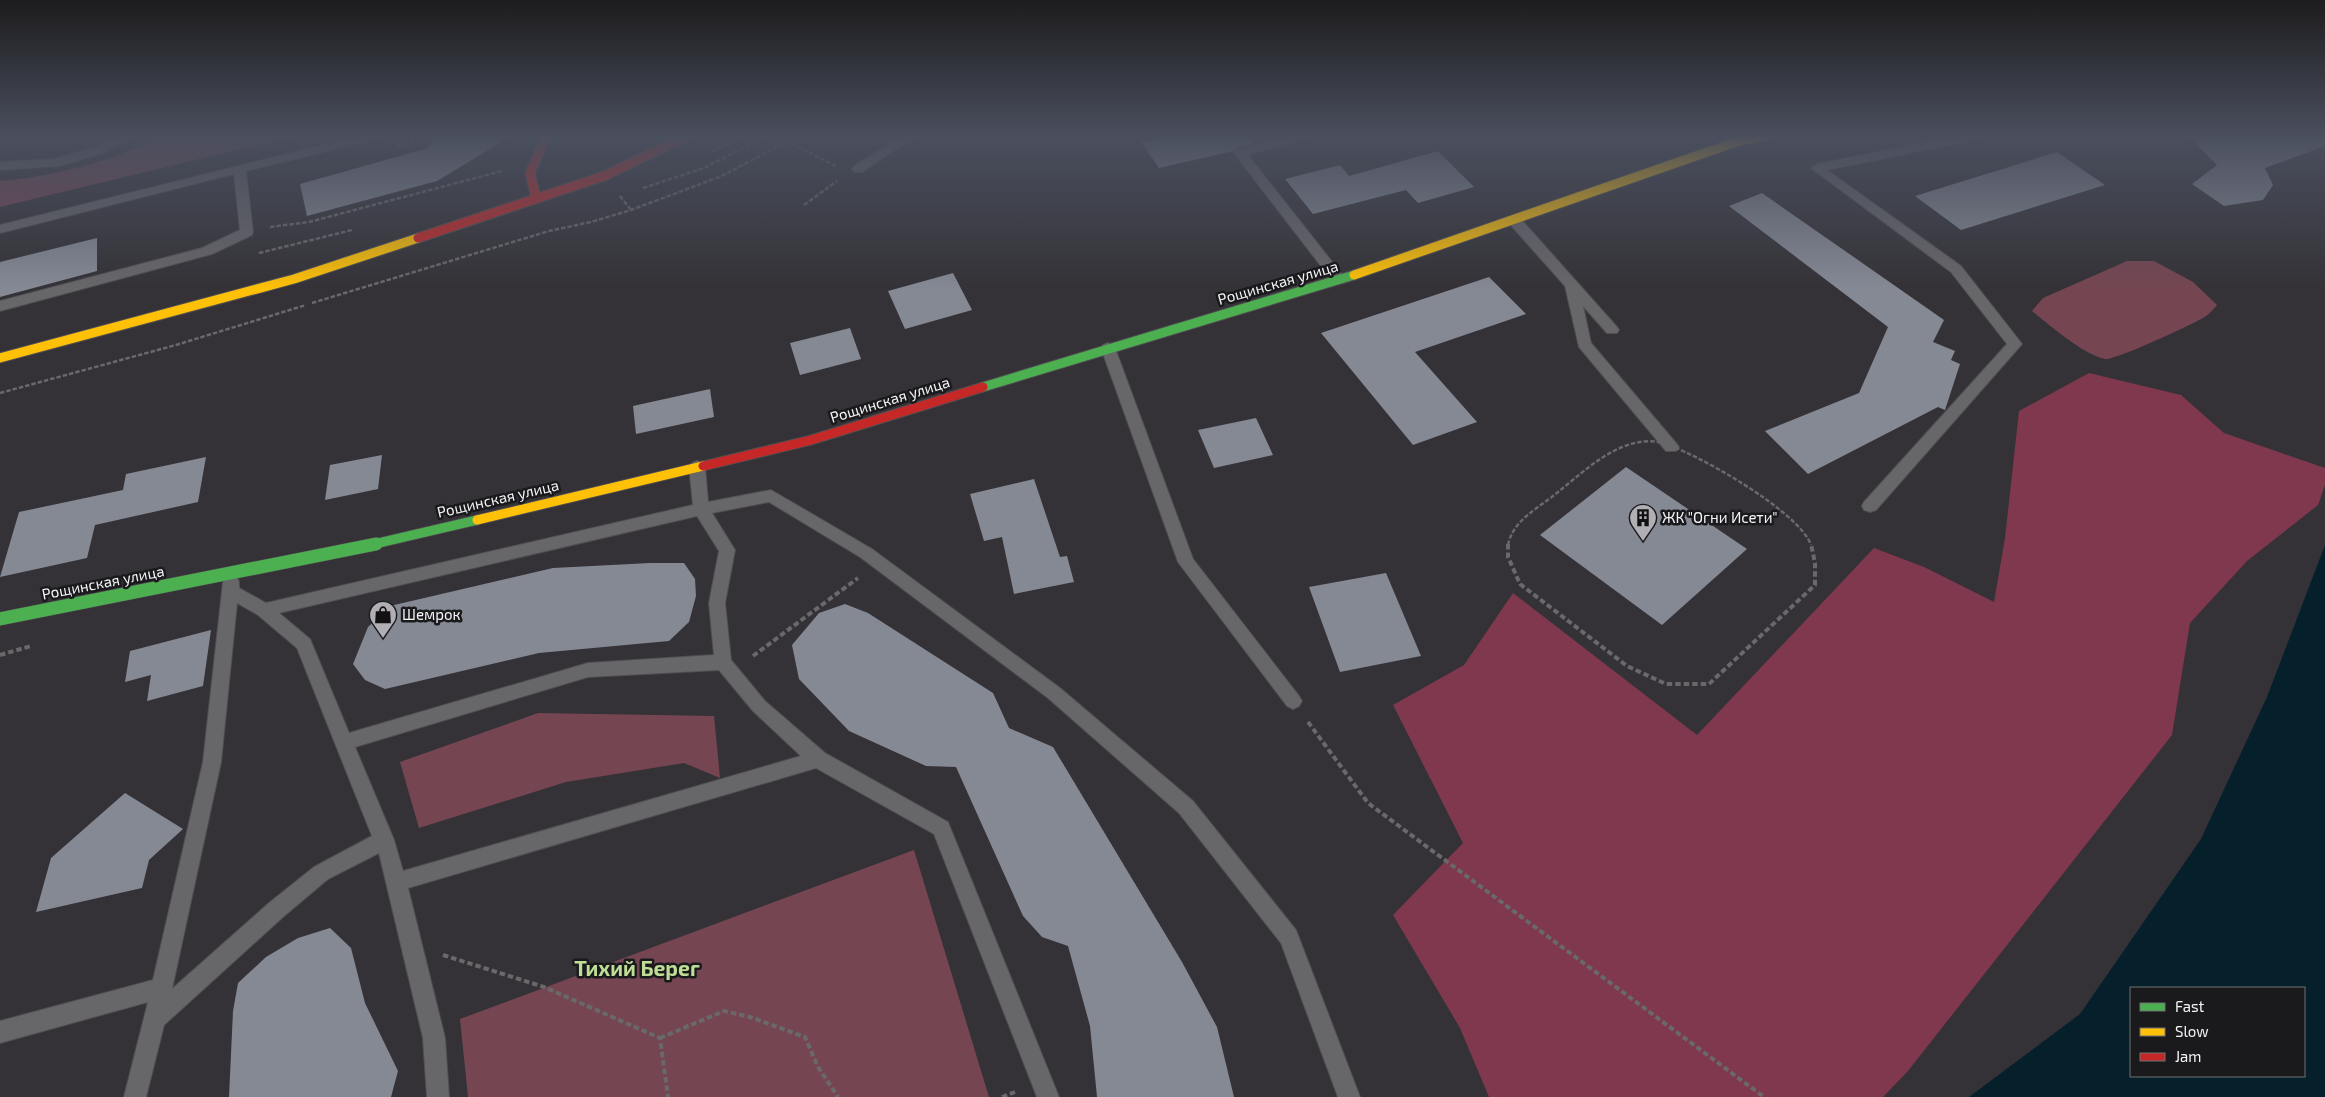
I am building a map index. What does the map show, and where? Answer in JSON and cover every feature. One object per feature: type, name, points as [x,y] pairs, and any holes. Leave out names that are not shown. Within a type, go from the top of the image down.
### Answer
[{"type":"street","points":[[533,186],[536,198]]},
{"type":"street","points":[[0,358],[294,279],[572,186]]},
{"type":"street","name":"Рощинская улица","points":[[0,619],[399,539],[811,440],[1108,348],[1339,280],[1609,186]]},
{"type":"lane","points":[[0,229],[174,186]]},
{"type":"lane","points":[[0,306],[207,252],[247,232],[242,186]]},
{"type":"lane","points":[[1266,186],[1339,280]]},
{"type":"lane","points":[[1843,186],[1956,270],[2015,344],[1870,506]]},
{"type":"lane","points":[[1514,220],[1612,330]]},
{"type":"lane","points":[[1572,285],[1584,344],[1671,447]]},
{"type":"lane","points":[[1108,348],[1186,562],[1293,701]]},
{"type":"lane","points":[[698,467],[701,509],[727,550],[717,603],[727,667],[759,706],[818,759],[942,828],[1048,1097]]},
{"type":"lane","points":[[264,610],[701,509],[770,496],[878,562],[1054,693],[1186,807],[1289,936],[1349,1097]]},
{"type":"lane","points":[[135,1097],[162,988],[212,762],[232,572]]},
{"type":"lane","points":[[230,592],[264,610],[304,644],[384,840],[397,882],[434,1038],[438,1097]]},
{"type":"lane","points":[[344,742],[588,670],[727,667]]},
{"type":"lane","points":[[397,882],[818,759]]},
{"type":"lane","points":[[154,1019],[276,910],[321,873],[384,840]]},
{"type":"lane","points":[[0,1032],[162,988]]},
{"type":"path","points":[[270,227],[309,222],[444,186]]},
{"type":"path","points":[[0,393],[176,345],[549,231],[591,222],[631,210],[695,186]]},
{"type":"path","points":[[804,205],[831,186]]},
{"type":"path","points":[[252,255],[356,229]]},
{"type":"path","points":[[1639,442],[1658,442],[1671,447],[1702,460],[1789,517],[1804,531],[1815,555],[1815,584],[1709,684],[1666,684],[1626,666],[1520,584],[1508,558],[1508,543],[1516,525],[1612,451],[1639,442]]},
{"type":"path","points":[[727,667],[878,562]]},
{"type":"path","points":[[1293,701],[1368,803],[1764,1097]]},
{"type":"path","points":[[412,945],[544,987],[660,1038],[724,1011],[750,1017],[805,1037],[818,1066],[838,1097]]},
{"type":"path","points":[[660,1038],[668,1097]]},
{"type":"shaded area","points":[[0,186],[86,186],[0,207]]},
{"type":"shaded area","points":[[2127,261],[2154,261],[2193,282],[2217,305],[2205,317],[2184,328],[2137,349],[2105,359],[2077,346],[2032,311],[2043,298]]},
{"type":"shaded area","points":[[2089,373],[2181,395],[2224,433],[2325,468],[2325,485],[2318,505],[2247,561],[2190,623],[2172,735],[1908,1071],[1883,1097],[1489,1097],[1460,1028],[1393,915],[1463,843],[1393,705],[1464,665],[1513,593],[1697,735],[1874,548],[1924,567],[1994,602],[2005,538],[2019,411]]},
{"type":"shaded area","points":[[538,713],[714,716],[720,778],[684,763],[566,782],[419,828],[400,762]]},
{"type":"shaded area","points":[[914,850],[989,1097],[468,1097],[460,1019]]},
{"type":"water","points":[[2325,545],[2325,1097],[1969,1097],[2080,1014],[2201,839],[2267,697]]},
{"type":"building","points":[[300,186],[418,186],[307,216]]},
{"type":"building","points":[[1291,186],[1474,187],[1418,203],[1406,190],[1313,214]]},
{"type":"building","points":[[1947,186],[2101,186],[1961,230],[1915,196]]},
{"type":"building","points":[[2195,186],[2272,186],[2263,200],[2224,206]]},
{"type":"building","points":[[1762,193],[1944,320],[1933,342],[1955,351],[1951,360],[1960,364],[1945,410],[1938,407],[1808,474],[1765,431],[1859,393],[1888,327],[1729,206]]},
{"type":"building","points":[[97,238],[97,271],[0,297],[0,262]]},
{"type":"building","points":[[953,273],[972,310],[905,329],[888,291]]},
{"type":"building","points":[[1489,277],[1526,314],[1415,352],[1477,422],[1413,445],[1321,333]]},
{"type":"building","points":[[850,328],[861,359],[800,375],[790,343]]},
{"type":"building","points":[[710,389],[714,417],[636,434],[633,406]]},
{"type":"building","points":[[1256,418],[1273,455],[1214,468],[1198,430]]},
{"type":"building","points":[[382,455],[378,489],[325,500],[330,465]]},
{"type":"building","points":[[206,457],[198,502],[95,525],[87,558],[0,577],[19,512],[123,490],[126,474]]},
{"type":"building","name":"ЖК \"Огни Исети\"","points":[[1626,467],[1747,549],[1662,625],[1540,535]]},
{"type":"building","points":[[1034,479],[1060,557],[1067,556],[1074,582],[1014,594],[1002,537],[984,541],[970,494]]},
{"type":"building","points":[[684,563],[695,579],[696,596],[689,622],[669,641],[539,653],[385,689],[365,680],[353,664],[368,627],[390,606],[553,568]]},
{"type":"building","points":[[1386,573],[1421,656],[1340,672],[1309,587]]},
{"type":"building","points":[[845,604],[868,613],[993,693],[1009,728],[1053,747],[1182,962],[1217,1027],[1234,1097],[1097,1097],[1090,1026],[1068,946],[1042,937],[1023,916],[956,767],[926,766],[849,731],[799,679],[792,645],[819,613]]},
{"type":"building","points":[[211,630],[203,686],[147,701],[151,675],[125,682],[130,651]]},
{"type":"building","points":[[125,793],[183,829],[149,860],[142,888],[36,912],[51,858]]},
{"type":"building","points":[[330,928],[351,948],[365,1003],[398,1071],[391,1097],[229,1097],[233,1011],[238,983],[266,957],[298,938]]},
{"type":"traffic: fast","points":[[983,387],[1354,275]]},
{"type":"traffic: fast","points":[[0,619],[399,539],[477,520]]},
{"type":"traffic: slow","points":[[1354,275],[1609,186]]},
{"type":"traffic: slow","points":[[0,358],[294,279],[418,238]]},
{"type":"traffic: slow","points":[[477,520],[703,466]]},
{"type":"traffic: jam","points":[[533,186],[536,198]]},
{"type":"traffic: jam","points":[[418,238],[573,186]]},
{"type":"traffic: jam","points":[[703,466],[811,440],[983,387]]},
{"type":"place","name":"ЖК \"Огни Исети\"","points":[[1643,542]]},
{"type":"place","name":"Шемрок","points":[[383,639]]},
{"type":"district","name":"Тихий Берег","points":[[637,969]]}]
